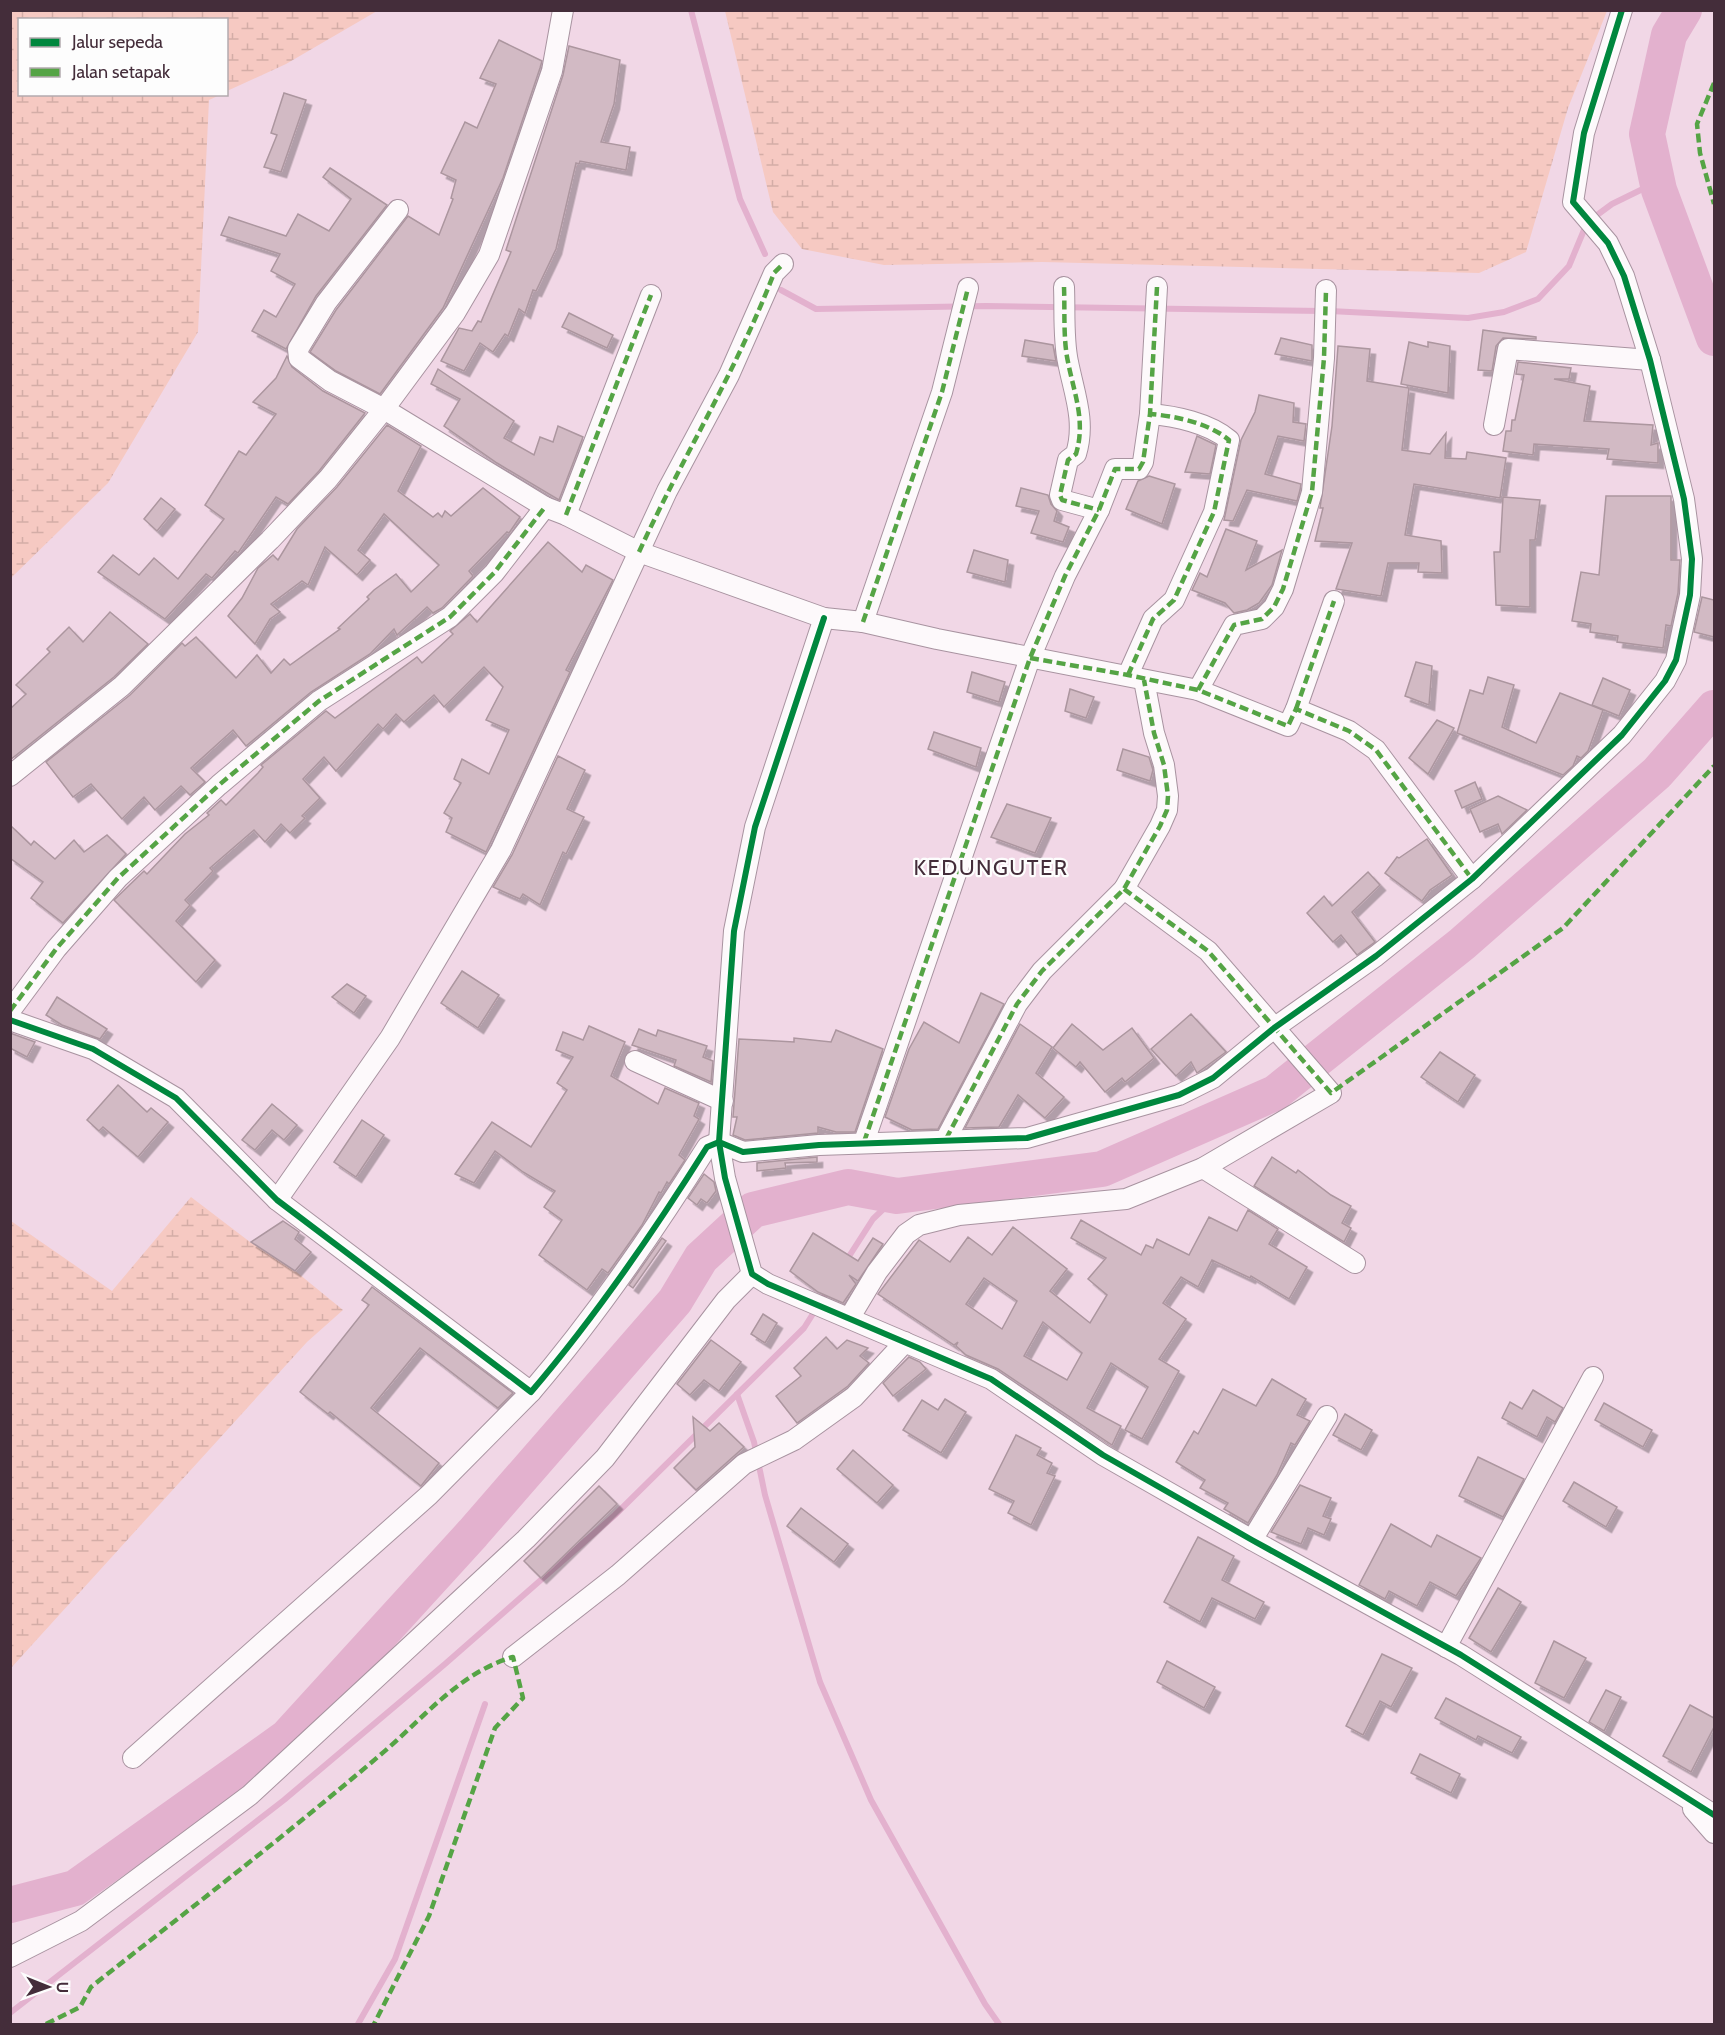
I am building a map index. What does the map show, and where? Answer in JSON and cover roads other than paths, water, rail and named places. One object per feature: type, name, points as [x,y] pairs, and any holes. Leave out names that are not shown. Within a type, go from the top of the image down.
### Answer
[{"type":"street","points":[[10,777],[122,686],[328,479],[384,409],[455,313],[489,255],[552,71],[563,10]]},
{"type":"street","points":[[133,1758],[429,1495],[531,1392],[579,1336],[628,1268],[707,1148],[719,1142],[743,1152],[864,1143],[1027,1138],[1179,1095],[1213,1078],[1278,1032],[1472,879],[1622,735],[1665,681],[1676,660],[1690,595],[1692,559],[1684,500],[1650,360],[1624,276],[1608,243],[1573,202],[1584,133],[1622,10]]},
{"type":"street","points":[[398,210],[326,303],[298,349],[299,358],[330,381],[384,409],[545,507],[566,515],[639,552],[824,618],[863,622],[1030,658],[1198,690],[1288,726],[1334,601]]},
{"type":"street","points":[[277,1200],[390,1038],[501,850],[667,491],[733,365],[774,273],[783,264]]},
{"type":"street","points":[[1198,690],[1234,625],[1262,619],[1269,615],[1283,589],[1312,492],[1324,358],[1326,290]]},
{"type":"street","points":[[566,515],[651,295]]},
{"type":"street","points":[[863,622],[942,392],[965,300]]},
{"type":"street","points":[[1065,300],[1067,361],[1078,396],[1080,431],[1076,454],[1068,460],[1060,495],[1062,500],[1099,510]]},
{"type":"street","points":[[864,1143],[1030,658],[1065,576],[1099,510],[1115,469],[1139,469],[1143,462],[1150,414],[1157,301]]},
{"type":"street","points":[[1494,425],[1508,349],[1650,360]]},
{"type":"street","points":[[946,1139],[1017,1004],[1042,971],[1124,889],[1167,810],[1164,765],[1136,677],[1153,619],[1174,600],[1214,512],[1229,440],[1219,432],[1171,415],[1150,414]]},
{"type":"street","points":[[10,1011],[56,949],[127,871],[219,785],[319,701],[450,617],[494,573],[545,507]]},
{"type":"street","points":[[824,618],[755,828],[734,931],[719,1142],[725,1178],[756,1271],[841,1314],[991,1379],[1103,1455],[1446,1647],[1714,1815]]},
{"type":"street","points":[[1296,709],[1349,731],[1376,750],[1472,879]]},
{"type":"street","points":[[841,1314],[906,1234],[919,1225],[960,1215],[1126,1199],[1203,1168],[1331,1093],[1208,951],[1124,889]]},
{"type":"street","points":[[10,1020],[93,1048],[176,1098],[277,1200],[531,1392]]},
{"type":"street","points":[[635,1061],[723,1101]]},
{"type":"street","points":[[1203,1168],[1356,1263]]},
{"type":"street","points":[[10,1957],[81,1921],[250,1795],[526,1539],[605,1458],[726,1300],[756,1271]]},
{"type":"street","points":[[513,1657],[618,1575],[744,1464],[794,1440],[854,1397],[905,1342]]},
{"type":"street","points":[[1446,1647],[1593,1377]]},
{"type":"street","points":[[1252,1540],[1327,1416]]},
{"type":"street","points":[[1681,1796],[1714,1833]]},
{"type":"waterway","points":[[691,10],[740,199],[765,254]]},
{"type":"waterway","points":[[1684,10],[1669,35],[1647,134],[1659,190],[1714,338]]},
{"type":"waterway","points":[[1593,218],[1612,204],[1657,182]]},
{"type":"waterway","points":[[1330,311],[1468,318],[1504,312],[1538,299],[1569,266],[1584,230]]},
{"type":"waterway","points":[[781,290],[816,309],[986,306],[1322,311]]},
{"type":"waterway","points":[[10,1905],[75,1888],[287,1737],[473,1533],[675,1301],[701,1258],[753,1210],[848,1187],[897,1196],[1102,1169],[1275,1093],[1462,944],[1657,773],[1714,708]]},
{"type":"waterway","points":[[846,1261],[873,1219],[897,1196]]},
{"type":"waterway","points":[[10,2013],[284,1800],[445,1664],[615,1515],[804,1328],[828,1290]]},
{"type":"waterway","points":[[737,1394],[754,1442],[765,1495],[820,1682],[871,1800],[985,2004],[999,2024]]},
{"type":"waterway","points":[[358,2024],[395,1959],[485,1704]]},
{"type":"district","name":"KEDUNGUTER","points":[[991,867]]}]
